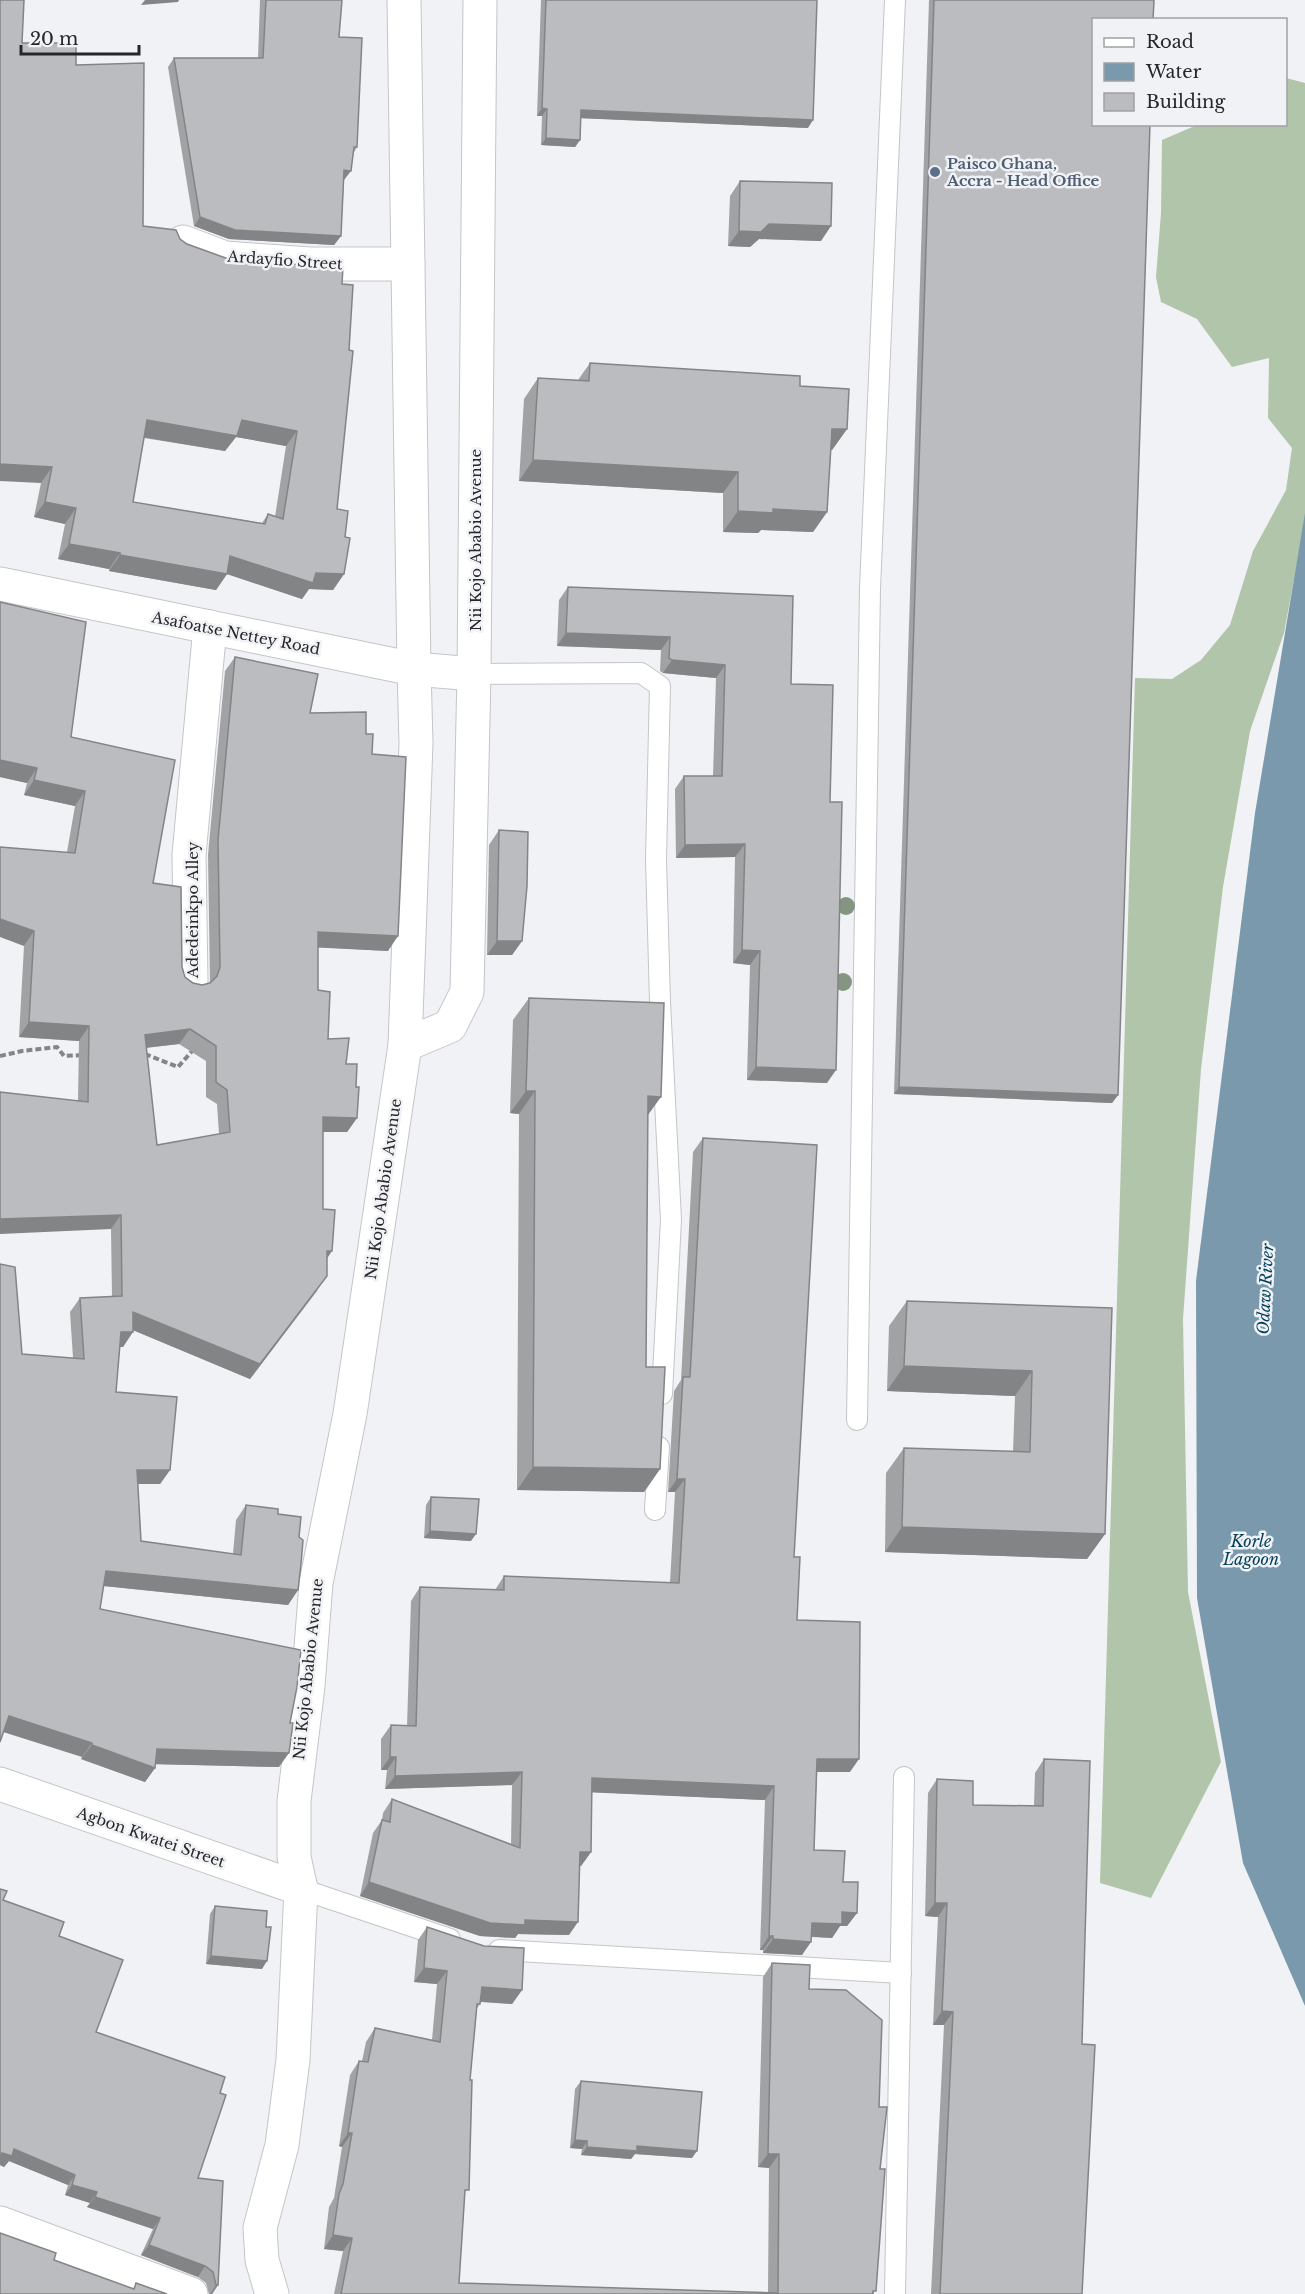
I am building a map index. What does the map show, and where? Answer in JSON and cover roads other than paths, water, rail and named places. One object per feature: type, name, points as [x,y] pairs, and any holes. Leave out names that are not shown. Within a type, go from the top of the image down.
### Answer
[{"type":"street","name":"Nii Kojo Ababio Avenue","points":[[272,2294],[262,2260],[260,2228],[282,2145],[293,2060],[301,1889],[294,1857],[294,1801],[308,1686],[316,1582],[350,1414],[405,1045],[416,743],[405,0]]},
{"type":"street","name":"Nii Kojo Ababio Avenue","points":[[405,1045],[450,1026],[468,992],[474,674],[480,0]]},
{"type":"street","name":"Ardayfio Street","points":[[183,242],[225,258],[310,264],[408,264]]},
{"type":"street","name":"Asafoatse Nettey Road","points":[[0,584],[414,669],[474,674]]},
{"type":"street","name":"Adedeinkpo Alley","points":[[190,981],[189,855],[210,627]]},
{"type":"street","name":"Agbon Kwatei Street","points":[[0,1784],[301,1889]]},
{"type":"street","points":[[0,2223],[191,2294]]},
{"type":"lane","points":[[857,1420],[870,589],[895,0]]},
{"type":"lane","points":[[474,674],[641,673],[660,686],[656,859],[660,1002],[671,1220],[655,1510]]},
{"type":"lane","points":[[895,2294],[904,1777]]},
{"type":"lane","points":[[301,1889],[473,1947],[900,1973]]},
{"type":"water","name":"Korle Lagoon","points":[[1305,513],[1305,2006],[1243,1863],[1197,1598],[1196,1281],[1255,813]]},
{"type":"place","name":"Paisco Ghana, Accra - Head Office","points":[[935,172]]},
{"type":"water label","name":"Odaw River","points":[[1265,1289]]}]
